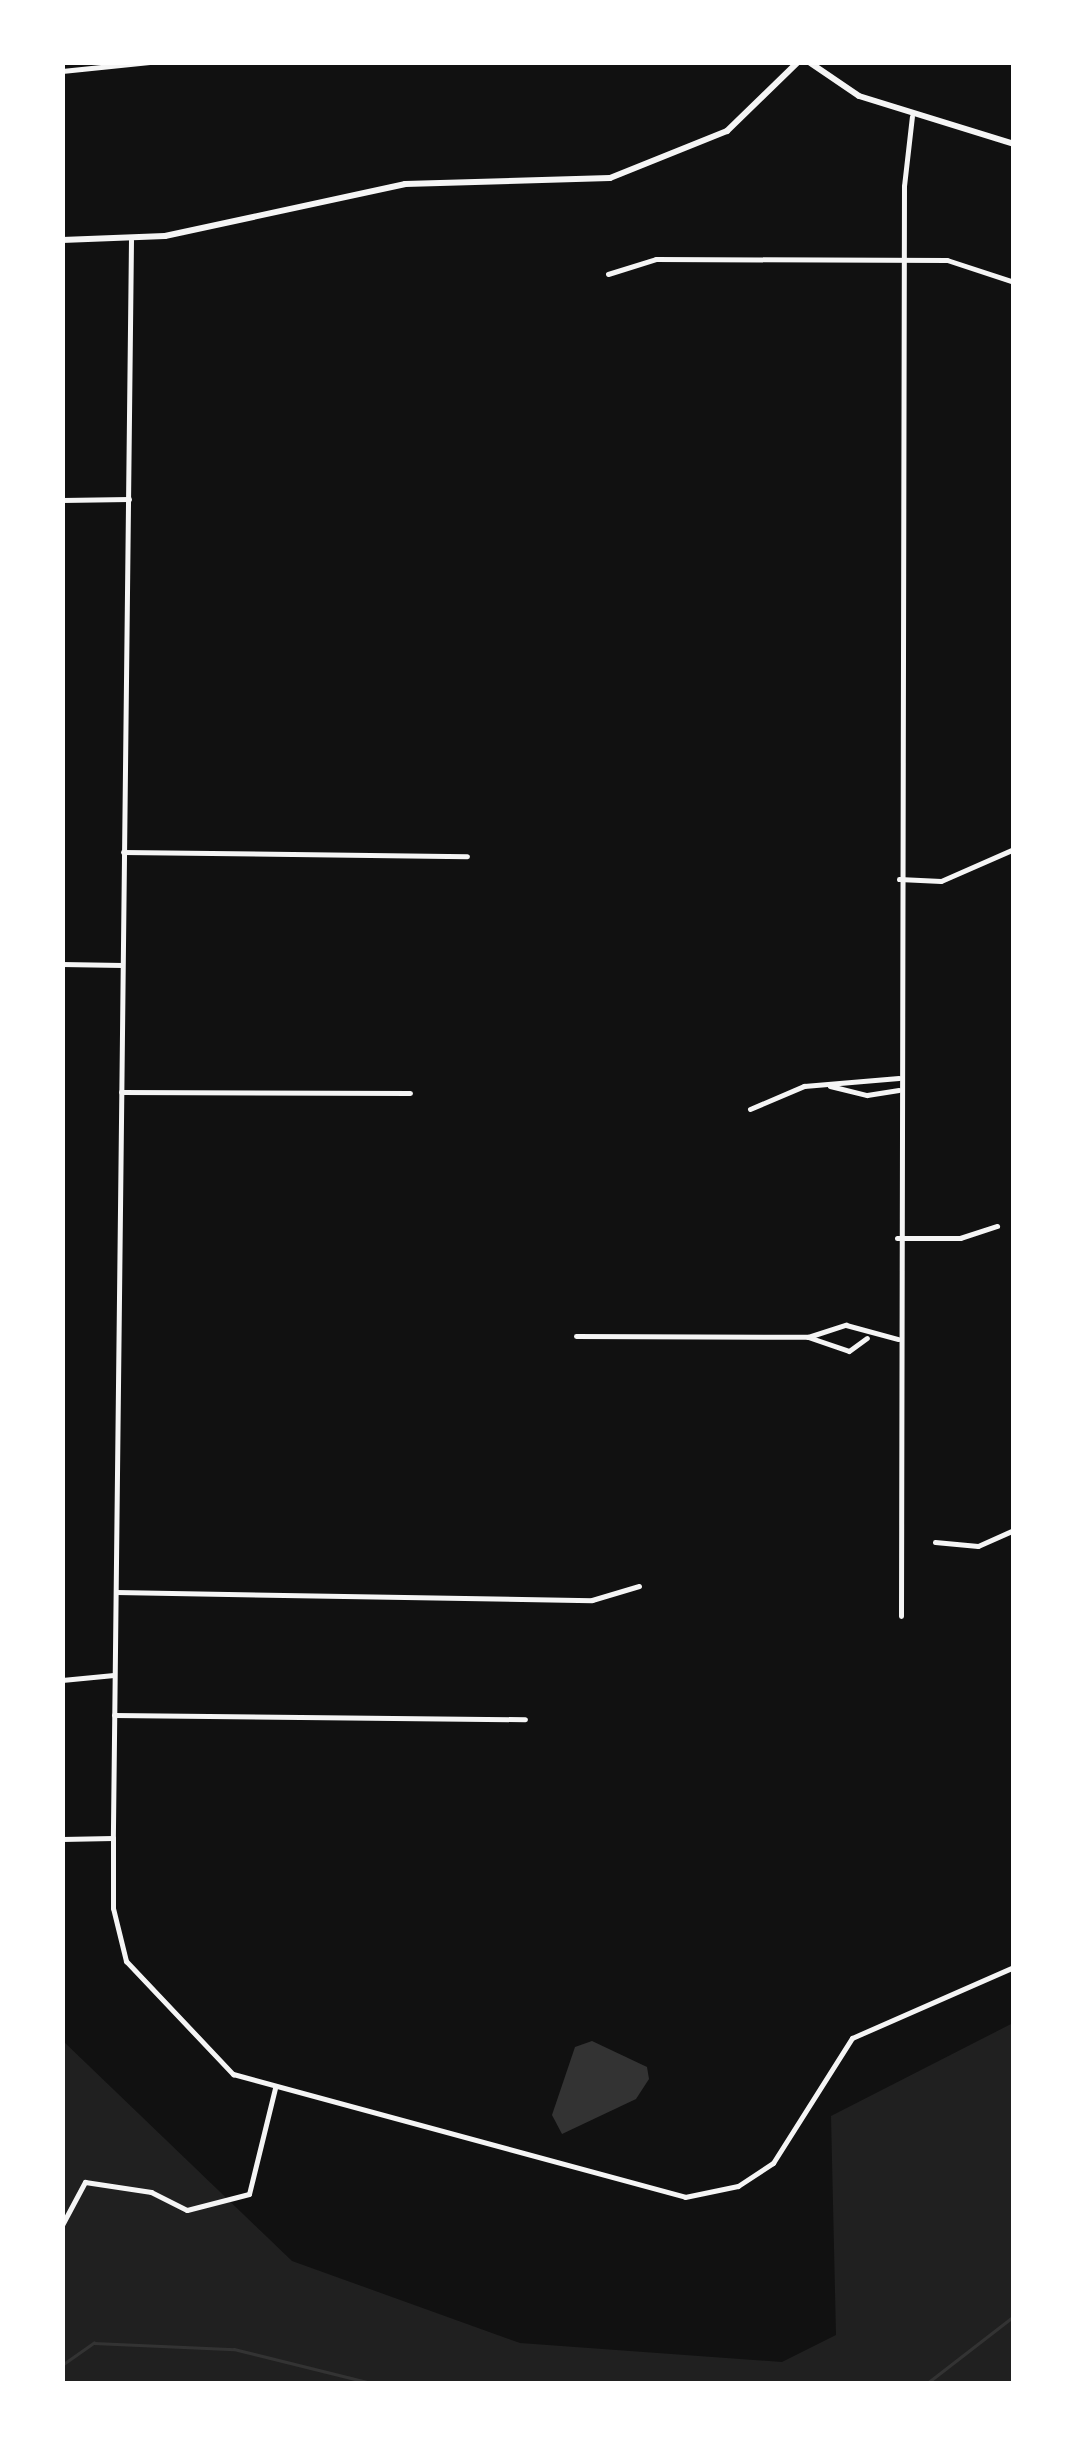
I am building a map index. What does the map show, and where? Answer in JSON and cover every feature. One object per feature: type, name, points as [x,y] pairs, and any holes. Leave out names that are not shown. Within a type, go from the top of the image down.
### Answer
[{"type":"street","points":[[62,71],[150,62]]},
{"type":"street","points":[[62,240],[132,240],[404,184],[610,178],[728,131],[798,62]]},
{"type":"street","points":[[809,62],[912,116],[1014,144]]},
{"type":"street","points":[[901,1616],[896,1238],[898,879],[905,259],[912,116]]},
{"type":"street","points":[[132,240],[113,1838],[113,1908],[126,1961],[213,2059],[276,2088],[619,2186],[703,2196],[738,2186],[784,2153],[852,2038],[1014,1967]]},
{"type":"street","points":[[608,274],[656,260],[905,259],[963,263],[1014,282]]},
{"type":"street","points":[[62,500],[129,500]]},
{"type":"street","points":[[898,879],[940,882],[1014,850]]},
{"type":"street","points":[[123,852],[467,856]]},
{"type":"street","points":[[62,964],[122,965]]},
{"type":"street","points":[[750,1109],[827,1084],[899,1078]]},
{"type":"street","points":[[827,1084],[867,1095],[899,1090]]},
{"type":"street","points":[[121,1092],[410,1093]]},
{"type":"street","points":[[896,1238],[960,1238],[996,1226]]},
{"type":"street","points":[[576,1336],[808,1337],[846,1326],[867,1338],[898,1338]]},
{"type":"street","points":[[808,1337],[848,1351],[867,1338]]},
{"type":"street","points":[[935,1542],[978,1546],[1014,1530]]},
{"type":"street","points":[[116,1592],[592,1600],[639,1586]]},
{"type":"street","points":[[62,1680],[115,1675]]},
{"type":"street","points":[[114,1716],[524,1719]]},
{"type":"street","points":[[62,1840],[113,1838]]},
{"type":"street","points":[[62,2225],[85,2182],[152,2192],[187,2210],[249,2194],[276,2088]]},
{"type":"shaded area","points":[[1013,2023],[1013,2383],[63,2383],[62,2040],[292,2261],[520,2343],[782,2362],[836,2335],[831,2116]]},
{"type":"shaded area","points":[[592,2041],[647,2067],[649,2079],[636,2099],[562,2134],[552,2115],[575,2047]]},
{"type":"waterway","points":[[926,2384],[1014,2316]]},
{"type":"waterway","points":[[62,2365],[94,2343],[234,2349],[375,2384]]}]
